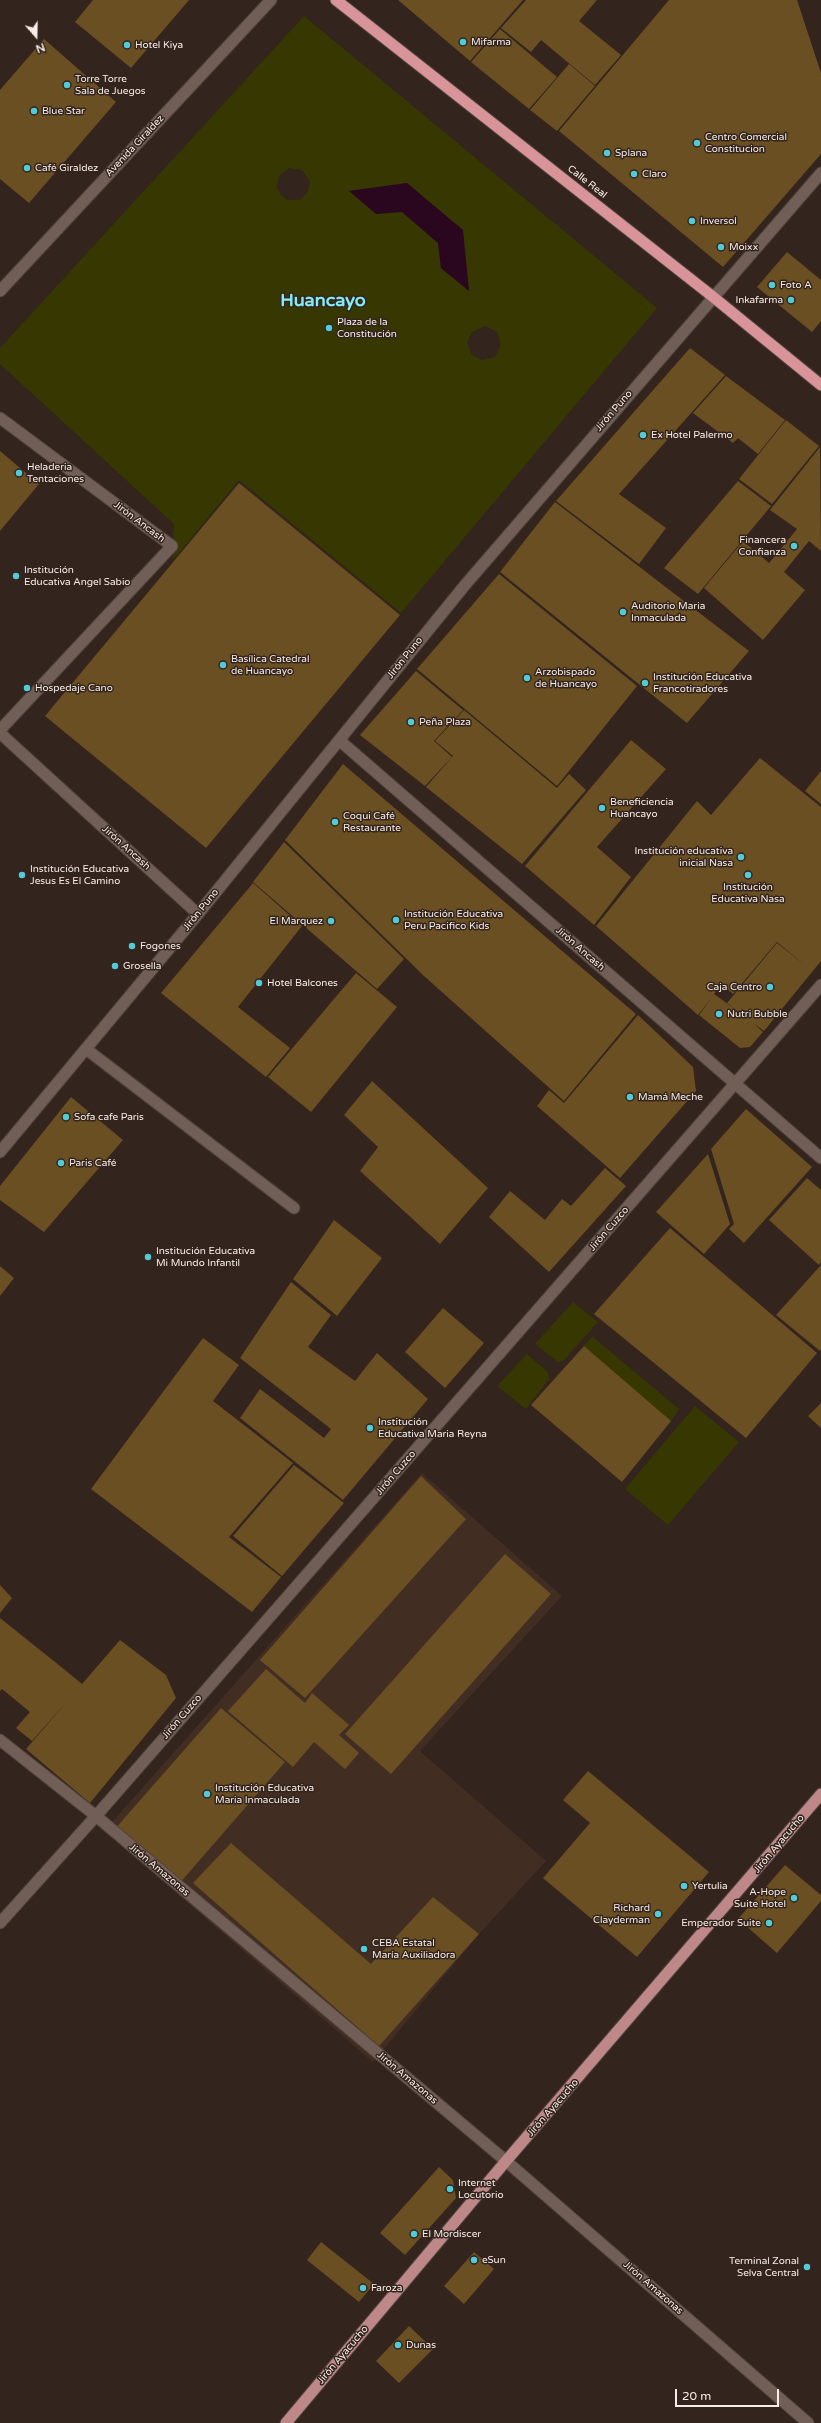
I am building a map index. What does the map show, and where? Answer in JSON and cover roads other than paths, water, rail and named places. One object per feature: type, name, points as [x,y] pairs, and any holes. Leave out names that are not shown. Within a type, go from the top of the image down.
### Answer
[{"type":"highway","name":"Calle Real","points":[[336,0],[712,296],[821,385]]},
{"type":"main road","name":"Jirón Ayacucho","points":[[286,2423],[506,2160],[821,1794]]},
{"type":"street","name":"Avenida Giraldez","points":[[0,291],[271,0]]},
{"type":"street","name":"Jirón Puno","points":[[0,1152],[198,914],[465,585],[712,296],[821,173]]},
{"type":"street","name":"Jirón Ancash","points":[[0,418],[172,546],[0,732],[198,914]]},
{"type":"street","name":"Jirón Ancash","points":[[339,740],[821,1158]]},
{"type":"street","name":"Jirón Cuzco","points":[[0,1923],[96,1816],[821,985]]},
{"type":"street","points":[[86,1049],[294,1208]]},
{"type":"street","name":"Jirón Amazonas","points":[[0,1740],[96,1816],[506,2160],[808,2423]]},
{"type":"place","name":"Mifarma","points":[[463,42]]},
{"type":"place","name":"Hotel Kiya","points":[[127,45]]},
{"type":"place","name":"Torre Torre Sala de Juegos","points":[[67,85]]},
{"type":"place","name":"Blue Star","points":[[34,111]]},
{"type":"place","name":"Centro Comercial Constitucion","points":[[697,143]]},
{"type":"place","name":"Splana","points":[[607,153]]},
{"type":"place","name":"Café Giraldez","points":[[27,168]]},
{"type":"place","name":"Claro","points":[[634,174]]},
{"type":"place","name":"Inversol","points":[[692,221]]},
{"type":"place","name":"Moixx","points":[[721,247]]},
{"type":"place","name":"Foto A","points":[[772,285]]},
{"type":"place","name":"Inkafarma","points":[[791,300]]},
{"type":"place","name":"Plaza de la Constitución","points":[[329,328]]},
{"type":"place","name":"Ex Hotel Palermo","points":[[643,435]]},
{"type":"place","name":"Heladeria Tentaciones","points":[[19,473]]},
{"type":"place","name":"Financera Confianza","points":[[794,546]]},
{"type":"place","name":"Institución Educativa Angel Sabio","points":[[16,576]]},
{"type":"place","name":"Auditorio Maria Inmaculada","points":[[623,612]]},
{"type":"place","name":"Basílica Catedral de Huancayo","points":[[223,665]]},
{"type":"place","name":"Arzobispado de Huancayo","points":[[527,678]]},
{"type":"place","name":"Institución Educativa Francotiradores","points":[[645,683]]},
{"type":"place","name":"Hospedaje Cano","points":[[27,688]]},
{"type":"place","name":"Peña Plaza","points":[[411,722]]},
{"type":"place","name":"Beneficiencia Huancayo","points":[[602,808]]},
{"type":"place","name":"Coqui Café Restaurante","points":[[335,822]]},
{"type":"place","name":"Institución educativa inicial Nasa","points":[[741,857]]},
{"type":"place","name":"Institución Educativa Jesus Es El Camino","points":[[22,875]]},
{"type":"place","name":"Institución Educativa Nasa","points":[[748,875]]},
{"type":"place","name":"Institución Educativa Peru Pacifico Kids","points":[[396,920]]},
{"type":"place","name":"El Marquez","points":[[331,921]]},
{"type":"place","name":"Fogones","points":[[132,946]]},
{"type":"place","name":"Grosella","points":[[115,966]]},
{"type":"place","name":"Hotel Balcones","points":[[259,983]]},
{"type":"place","name":"Caja Centro","points":[[770,987]]},
{"type":"place","name":"Nutri Bubble","points":[[719,1014]]},
{"type":"place","name":"Mamá Meche","points":[[630,1097]]},
{"type":"place","name":"Sofa cafe Paris","points":[[66,1117]]},
{"type":"place","name":"Paris Café","points":[[61,1163]]},
{"type":"place","name":"Institución Educativa Mi Mundo Infantil","points":[[148,1257]]},
{"type":"place","name":"Institución Educativa Maria Reyna","points":[[370,1428]]},
{"type":"place","name":"Institución Educativa Maria Inmaculada","points":[[207,1794]]},
{"type":"place","name":"Yertulia","points":[[684,1886]]},
{"type":"place","name":"A-Hope Suite Hotel","points":[[794,1898]]},
{"type":"place","name":"Richard Clayderman","points":[[658,1914]]},
{"type":"place","name":"Emperador Suite","points":[[769,1923]]},
{"type":"place","name":"CEBA Estatal María Auxiliadora","points":[[364,1949]]},
{"type":"place","name":"Internet Locutorio","points":[[450,2189]]},
{"type":"place","name":"El Mordiscer","points":[[414,2234]]},
{"type":"place","name":"eSun","points":[[474,2260]]},
{"type":"place","name":"Terminal Zonal Selva Central","points":[[807,2267]]},
{"type":"place","name":"Faroza","points":[[363,2288]]},
{"type":"place","name":"Dunas","points":[[398,2345]]},
{"type":"district","name":"Huancayo","points":[[323,301]]}]
